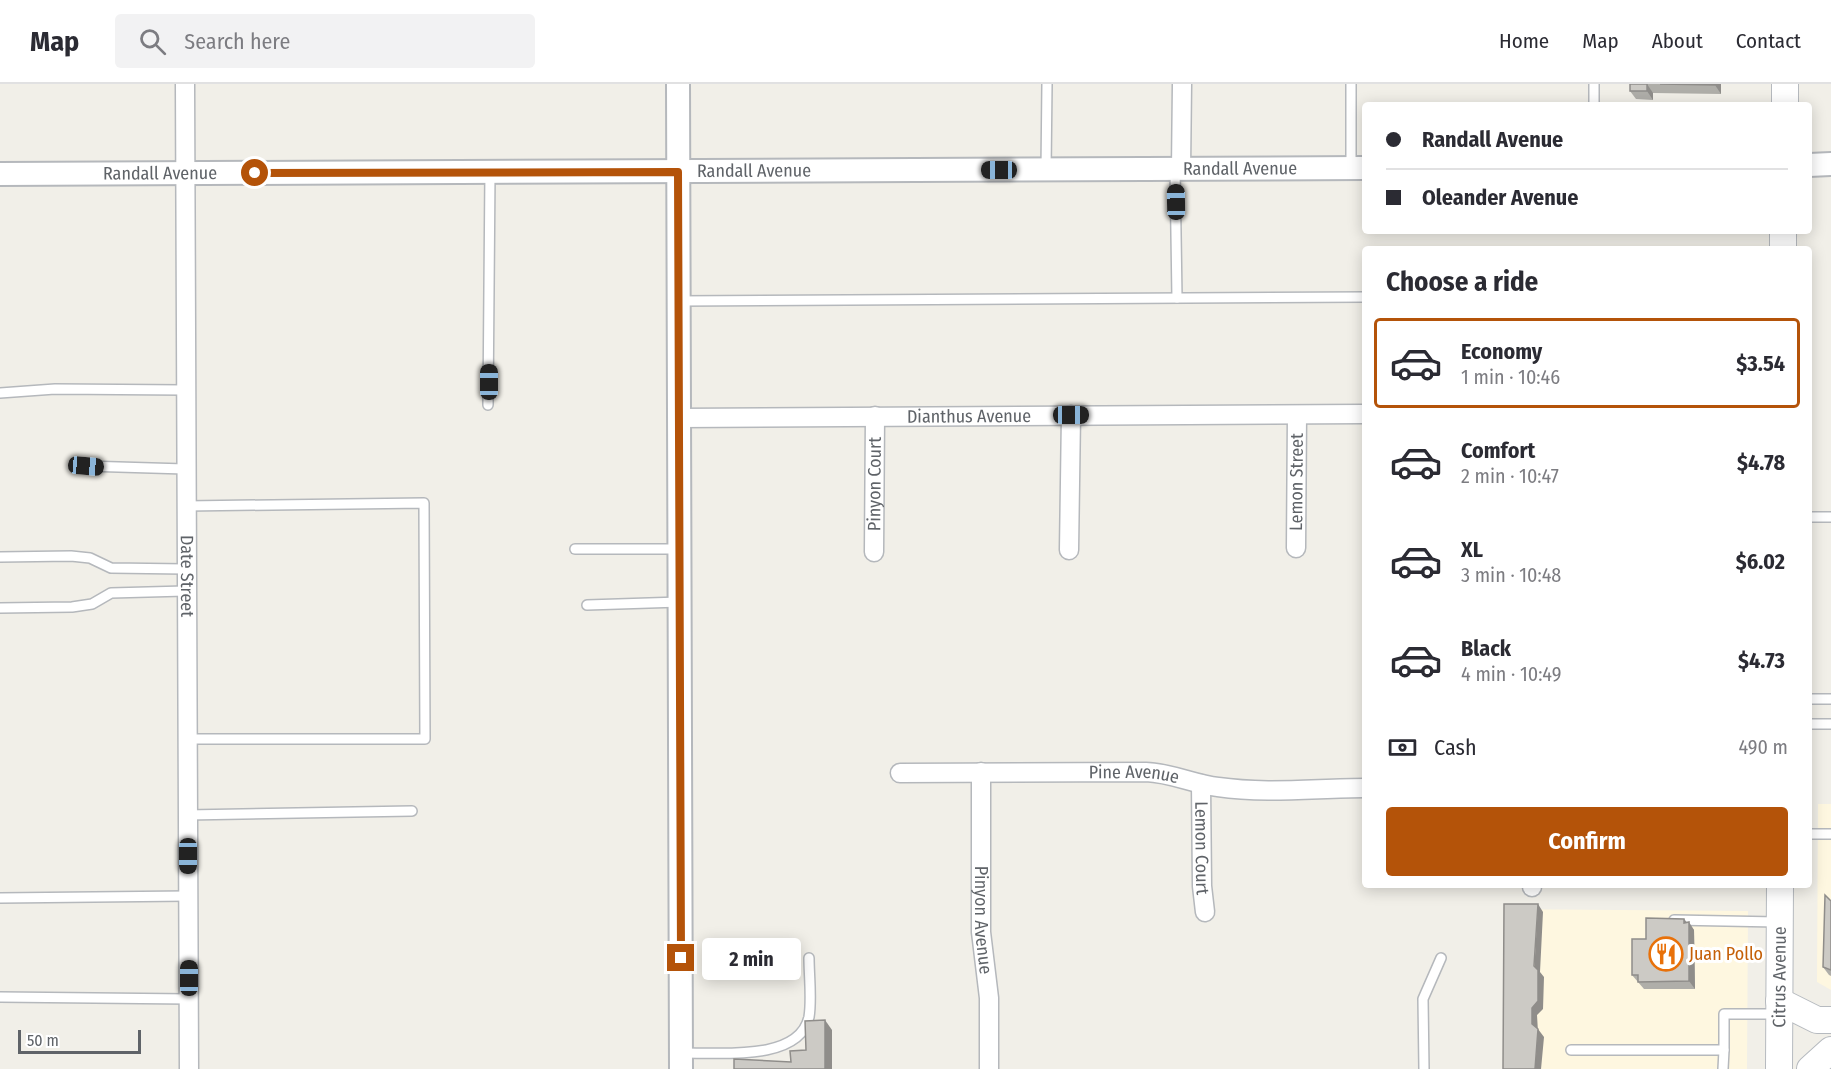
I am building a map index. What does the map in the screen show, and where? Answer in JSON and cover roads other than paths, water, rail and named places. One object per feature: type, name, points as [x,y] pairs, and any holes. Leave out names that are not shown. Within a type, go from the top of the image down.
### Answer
[{"type":"main road","points":[[1785,84],[1785,102]]},
{"type":"main road","name":"Citrus Avenue","points":[[1779,1069],[1780,888]]},
{"type":"main road","points":[[1779,1008],[1817,1020],[1831,1020]]},
{"type":"main road","points":[[1810,1069],[1831,1050]]},
{"type":"street","name":"Date Street","points":[[185,84],[184,390],[189,1069]]},
{"type":"street","points":[[678,84],[681,1061]]},
{"type":"street","points":[[1178,169],[1182,84]]},
{"type":"street","points":[[1812,165],[1831,164]]},
{"type":"street","name":"Randall Avenue","points":[[0,174],[1358,168]]},
{"type":"street","name":"Dianthus Avenue","points":[[679,418],[1362,414]]},
{"type":"street","points":[[1069,550],[1071,415]]},
{"type":"street","name":"Lemon Street","points":[[1296,548],[1297,415]]},
{"type":"street","name":"Pinyon Court","points":[[874,552],[875,417]]},
{"type":"street","name":"Pinyon Avenue","points":[[981,772],[981,932],[989,998],[989,1069]]},
{"type":"street","name":"Pine Avenue","points":[[900,773],[1162,772],[1202,784],[1230,788],[1362,788]]},
{"type":"street","name":"Lemon Court","points":[[1202,784],[1202,886],[1205,912]]},
{"type":"lane","points":[[1046,170],[1047,84]]},
{"type":"lane","points":[[1351,84],[1358,168]]},
{"type":"lane","points":[[1594,84],[1594,102]]},
{"type":"lane","points":[[1177,298],[1178,169]]},
{"type":"lane","points":[[489,405],[490,172]]},
{"type":"lane","points":[[679,301],[1362,297]]},
{"type":"lane","points":[[0,393],[54,389],[184,390]]},
{"type":"lane","points":[[86,466],[185,469]]},
{"type":"lane","points":[[186,506],[424,503],[425,738],[187,739]]},
{"type":"lane","points":[[1812,517],[1831,517]]},
{"type":"lane","points":[[575,549],[679,549]]},
{"type":"lane","points":[[0,557],[71,556],[90,558],[111,568],[185,568]]},
{"type":"lane","points":[[0,608],[72,607],[92,604],[111,593],[185,591]]},
{"type":"lane","points":[[587,605],[680,602]]},
{"type":"lane","points":[[1812,699],[1831,699]]},
{"type":"lane","points":[[1812,724],[1831,724]]},
{"type":"lane","points":[[187,815],[412,811]]},
{"type":"lane","points":[[1812,834],[1831,834]]},
{"type":"lane","points":[[0,898],[188,896]]},
{"type":"lane","points":[[1668,920],[1780,922]]},
{"type":"lane","points":[[681,1061],[766,1051],[786,1046],[802,1031],[809,1018],[809,958]]},
{"type":"lane","points":[[1424,1069],[1423,999],[1441,958]]},
{"type":"lane","points":[[0,998],[189,999]]},
{"type":"lane","points":[[1723,1069],[1724,1014],[1779,1008]]},
{"type":"lane","points":[[1571,1050],[1724,1050]]},
{"type":"place","name":"Juan Pollo","points":[[1666,954]]}]
